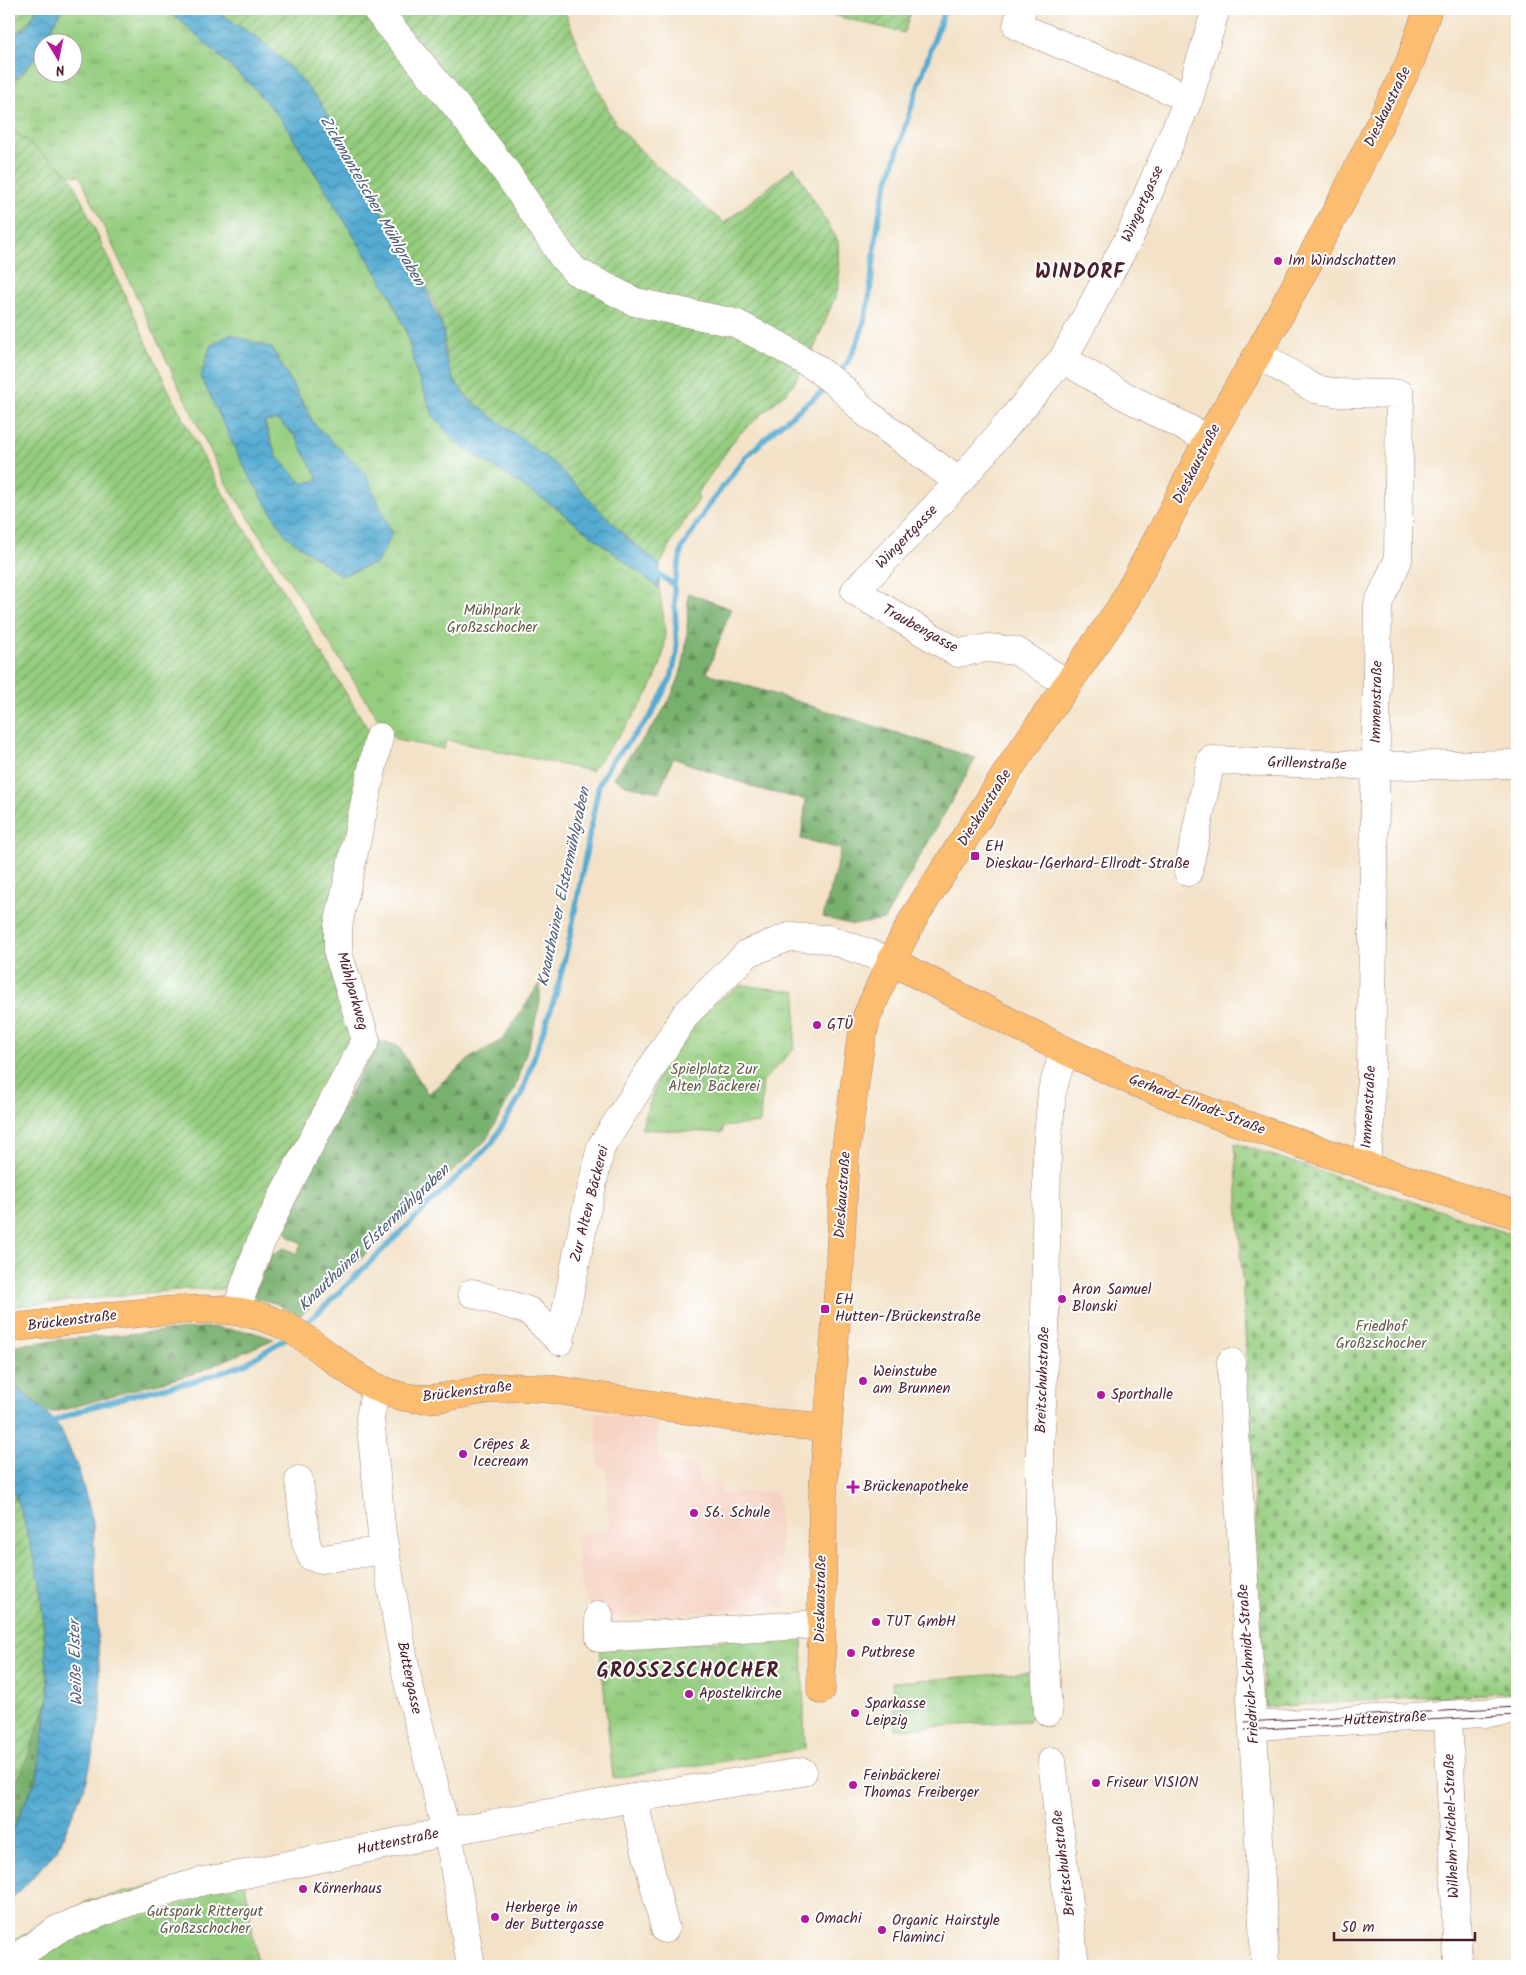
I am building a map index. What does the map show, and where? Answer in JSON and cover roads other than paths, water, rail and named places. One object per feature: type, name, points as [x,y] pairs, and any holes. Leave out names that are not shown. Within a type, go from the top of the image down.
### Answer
[{"type":"main road","name":"Dieskaustraße","points":[[821,1690],[820,1624],[823,1492],[839,1280],[845,1155],[857,1070],[868,1016],[891,961],[916,914],[1017,757],[1121,607],[1169,518],[1208,439],[1258,354],[1343,199],[1410,62],[1428,9]]},
{"type":"main road","name":"Gerhard-Ellrodt-Straße","points":[[891,961],[1064,1050],[1137,1083],[1218,1115],[1364,1166],[1517,1215]]},
{"type":"main road","name":"Brückenstraße","points":[[9,1328],[102,1316],[202,1308],[236,1310],[264,1317],[284,1326],[308,1341],[339,1365],[376,1387],[400,1396],[423,1400],[448,1398],[489,1389],[519,1386],[550,1389],[771,1423],[828,1427]]},
{"type":"street","points":[[376,9],[468,122],[507,174],[562,256],[575,271],[635,302],[735,323],[778,345],[825,376],[865,412],[959,482]]},
{"type":"street","points":[[1022,9],[1017,26],[1189,98]]},
{"type":"street","name":"Wingertgasse","points":[[855,592],[959,482],[1063,359],[1130,236],[1189,98],[1216,9]]},
{"type":"street","name":"Immenstraße","points":[[1258,354],[1315,389],[1339,393],[1400,394],[1398,560],[1378,604],[1370,1133],[1364,1166]]},
{"type":"street","points":[[1063,359],[1121,394],[1208,439]]},
{"type":"street","name":"Traubengasse","points":[[855,592],[958,653],[988,648],[1016,651],[1068,684]]},
{"type":"street","name":"Mühlparkweg","points":[[236,1310],[260,1244],[286,1189],[366,1040],[338,953],[338,926],[379,737]]},
{"type":"street","name":"Grillenstraße","points":[[1188,872],[1211,760],[1376,766],[1517,764]]},
{"type":"street","name":"Zur Alten Bäckerei","points":[[472,1293],[529,1311],[560,1341],[584,1216],[601,1147],[686,1014],[748,953],[789,937],[828,939],[891,961]]},
{"type":"street","name":"Breitschuhstraße","points":[[1048,1712],[1040,1588],[1040,1451],[1045,1329],[1047,1148],[1052,1091],[1064,1050]]},
{"type":"street","name":"Friedrich-Schmidt-Straße","points":[[1231,1362],[1253,1726],[1265,1966]]},
{"type":"street","name":"Buttergasse","points":[[376,1387],[370,1418],[385,1550],[407,1678],[452,1854],[471,1966]]},
{"type":"street","points":[[299,1480],[306,1543],[312,1557],[322,1559],[385,1550]]},
{"type":"street","points":[[599,1615],[600,1638],[820,1624]]},
{"type":"street","name":"Huttenstraße","points":[[1253,1726],[1517,1711]]},
{"type":"street","name":"Wilhelm-Michel-Straße","points":[[1448,1715],[1458,1966]]},
{"type":"street","name":"Breitschuhstraße","points":[[1052,1761],[1075,1966]]},
{"type":"street","name":"Huttenstraße","points":[[14,1966],[24,1952],[58,1929],[135,1900],[204,1881],[445,1832],[633,1798],[803,1772]]},
{"type":"street","points":[[633,1798],[665,1929]]},
{"type":"water","points":[[37,9],[62,9],[50,32],[32,32],[32,62],[9,83],[9,39],[27,26]]},
{"type":"water","points":[[165,9],[214,9],[263,42],[295,72],[320,102],[406,256],[421,276],[443,330],[444,353],[452,377],[466,397],[556,465],[628,539],[660,565],[659,588],[552,505],[455,442],[434,417],[418,377],[406,331],[389,293],[284,123],[255,89],[188,27]]},
{"type":"water","points":[[230,334],[272,348],[315,425],[365,472],[392,534],[377,563],[341,576],[286,536],[246,471],[201,377],[210,346]],"holes":[[[278,420],[295,436],[318,479],[303,484],[277,457],[264,422]]]},
{"type":"water","name":"Weiße Elster","points":[[9,1381],[46,1412],[61,1429],[79,1471],[93,1521],[101,1713],[87,1780],[58,1849],[21,1890],[9,1900],[9,1834],[37,1777],[49,1697],[40,1582],[23,1517],[9,1479]]},
{"type":"waterway","name":"Knauthainer Elstermühlgraben","points":[[838,376],[851,356],[860,335],[870,290],[878,220],[883,197],[916,92],[945,9]]},
{"type":"waterway","name":"Knauthainer Elstermühlgraben","points":[[301,1327],[321,1310],[492,1143],[521,1095],[556,994],[570,937],[599,784],[611,762],[650,717],[671,678],[677,652],[674,585],[682,548],[709,505],[745,458],[776,428],[828,387]]},
{"type":"waterway","name":"Zickmantelscher Mühlgraben","points":[[655,572],[674,585]]},
{"type":"waterway","name":"Knauthainer Elstermühlgraben","points":[[49,1423],[85,1409],[136,1394],[195,1381],[245,1364],[288,1337]]},
{"type":"tram line","points":[[1245,1722],[1517,1707]]},
{"type":"tram line","points":[[1245,1730],[1517,1715]]},
{"type":"place","name":"Im Windschatten","points":[[1278,261]]},
{"type":"place","name":"EH Dieskau-/Gerhard-Ellrodt-Straße","points":[[975,856]]},
{"type":"place","name":"GTÜ","points":[[817,1025]]},
{"type":"place","name":"Aron Samuel Blonski","points":[[1062,1299]]},
{"type":"place","name":"EH Hutten-/Brückenstraße","points":[[825,1309]]},
{"type":"place","name":"Weinstube am Brunnen","points":[[863,1381]]},
{"type":"place","name":"Sporthalle","points":[[1101,1395]]},
{"type":"place","name":"Crêpes & Icecream","points":[[463,1454]]},
{"type":"place","name":"Brückenapotheke","points":[[853,1487]]},
{"type":"place","name":"56. Schule","points":[[694,1513]]},
{"type":"place","name":"TUT GmbH","points":[[876,1622]]},
{"type":"place","name":"Putbrese","points":[[851,1653]]},
{"type":"place","name":"Apostelkirche","points":[[689,1694]]},
{"type":"place","name":"Sparkasse Leipzig","points":[[855,1713]]},
{"type":"place","name":"Friseur VISION","points":[[1096,1783]]},
{"type":"place","name":"Feinbäckerei Thomas Freiberger","points":[[853,1785]]},
{"type":"place","name":"Körnerhaus","points":[[303,1889]]},
{"type":"place","name":"Herberge in der Buttergasse","points":[[495,1917]]},
{"type":"place","name":"Omachi","points":[[805,1919]]},
{"type":"place","name":"Organic Hairstyle Flaminci","points":[[882,1930]]},
{"type":"district","name":"WINDORF","points":[[1080,273]]},
{"type":"district","name":"GROSSZSCHOCHER","points":[[688,1672]]},
{"type":"park label","name":"Mühlpark Großzschocher","points":[[492,620]]},
{"type":"park label","name":"Spielplatz Zur Alten Bäckerei","points":[[714,1078]]},
{"type":"park label","name":"Friedhof Großzschocher","points":[[1381,1336]]},
{"type":"park label","name":"Gutspark Rittergut Großzschocher","points":[[205,1920]]}]
